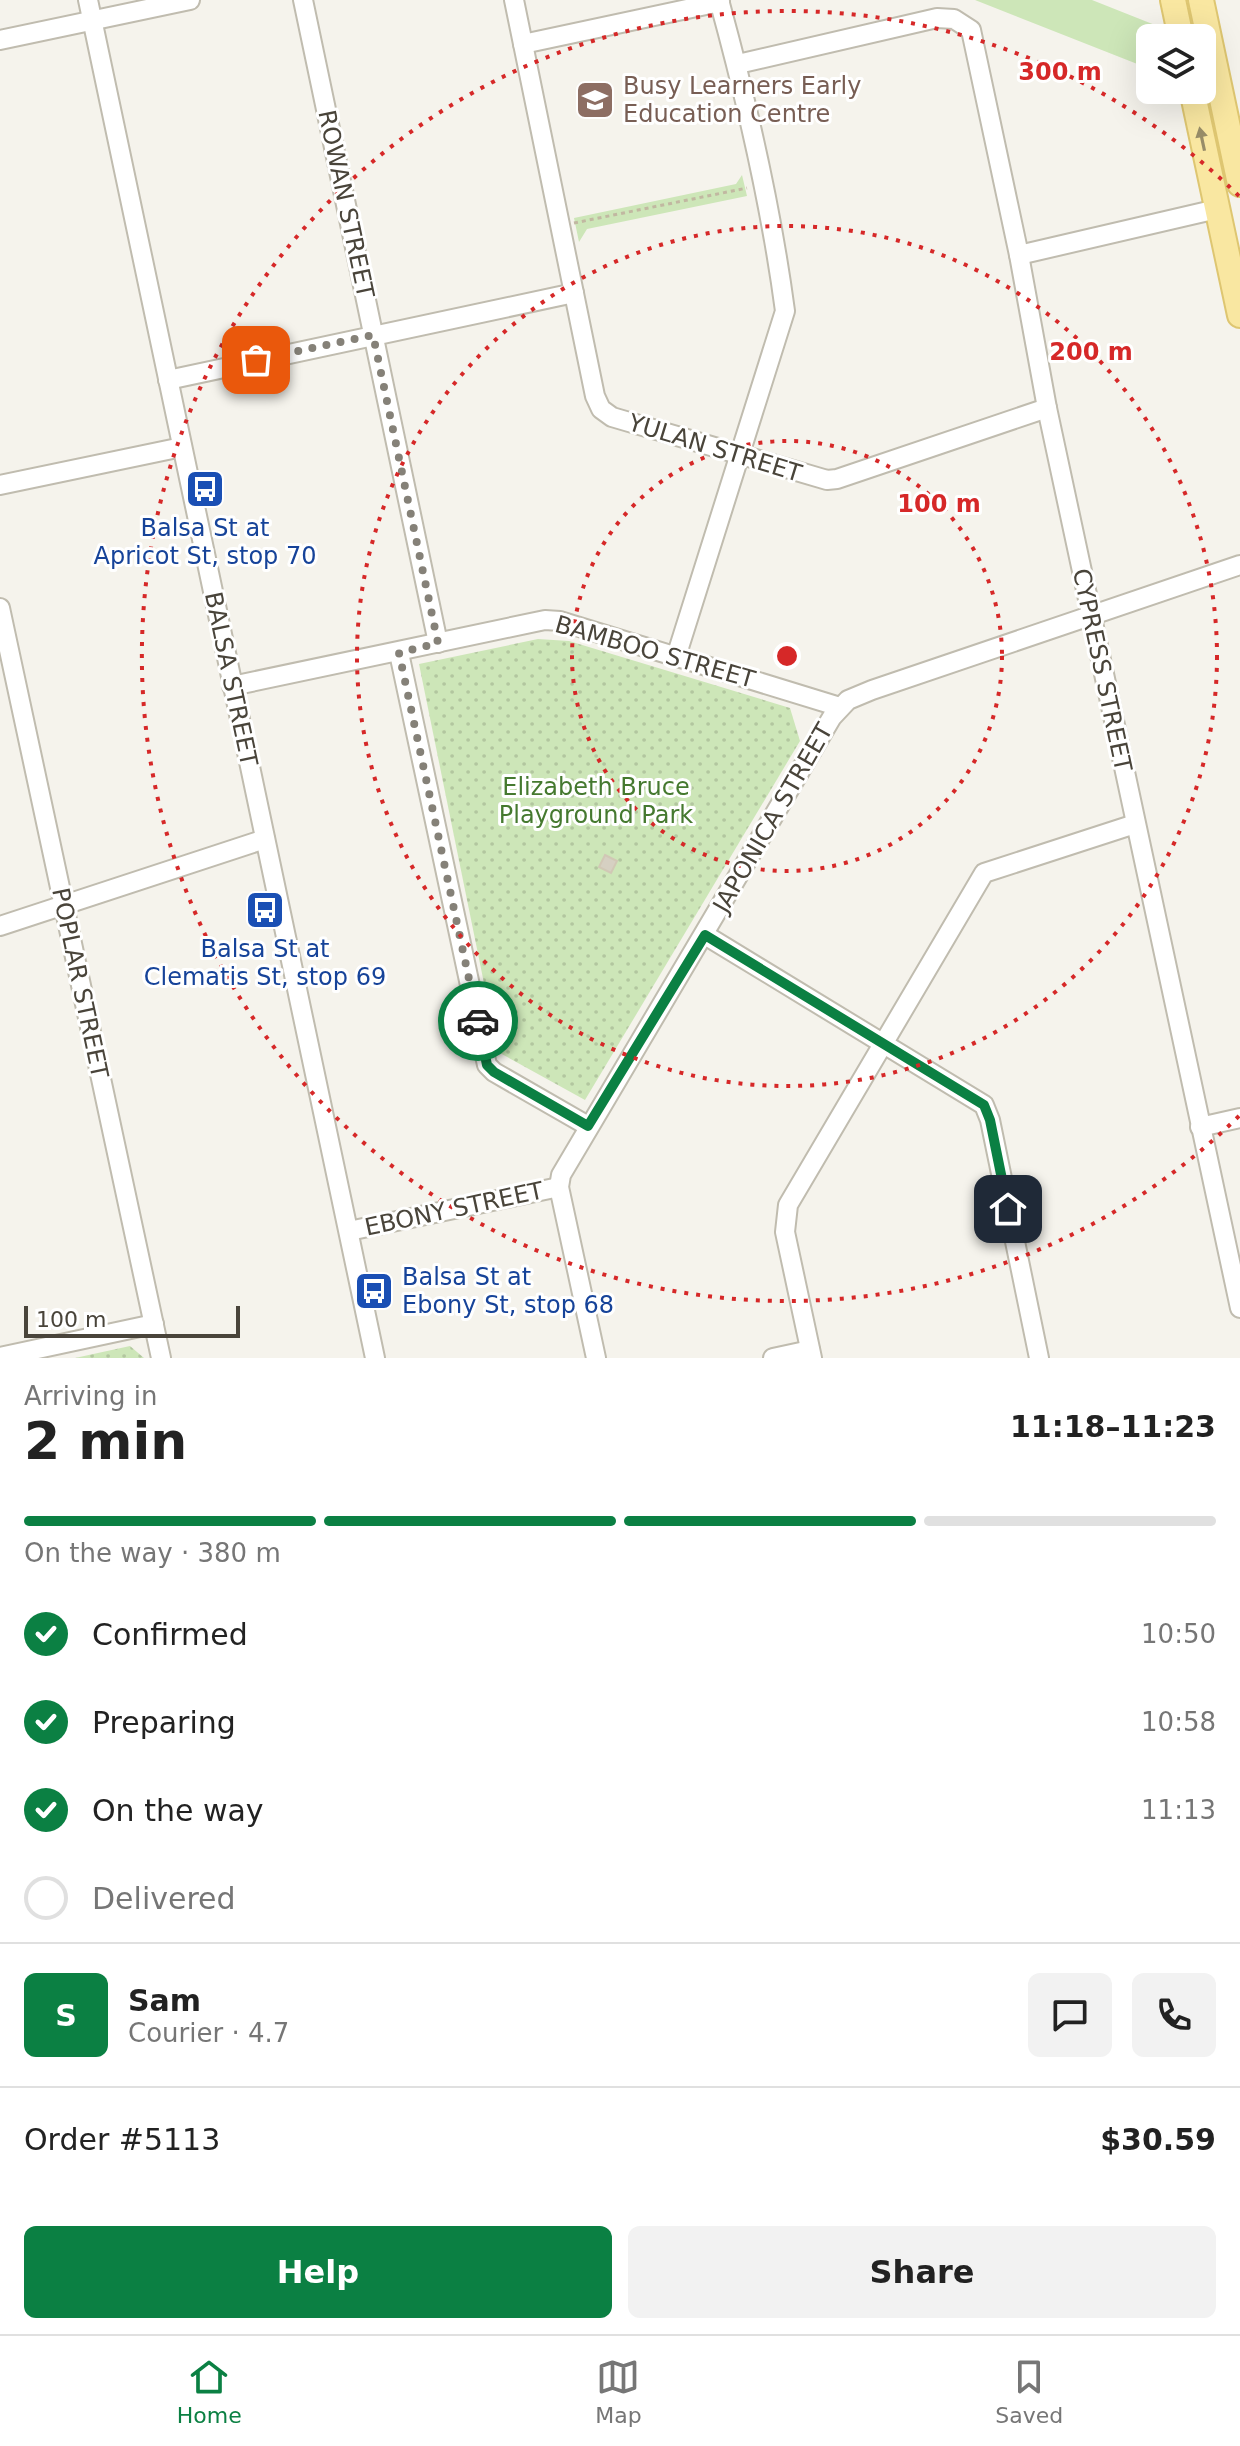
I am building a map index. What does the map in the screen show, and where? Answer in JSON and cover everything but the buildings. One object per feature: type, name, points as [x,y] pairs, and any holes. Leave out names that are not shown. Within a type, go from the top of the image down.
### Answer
[{"type":"main road","points":[[1173,0],[1178,24]]},
{"type":"main road","points":[[1201,0],[1204,24]]},
{"type":"main road","points":[[1216,90],[1240,184]]},
{"type":"main road","points":[[1195,104],[1240,315]]},
{"type":"street","name":"BALSA STREET","points":[[88,0],[375,1358]]},
{"type":"street","points":[[0,40],[190,0]]},
{"type":"street","name":"ROWAN STREET","points":[[303,0],[438,643]]},
{"type":"street","name":"YULAN STREET","points":[[514,0],[558,226],[595,396],[601,409],[612,417],[738,456],[817,479],[837,479],[1047,408]]},
{"type":"street","points":[[523,44],[720,1],[738,64],[785,311],[676,657]]},
{"type":"street","name":"CYPRESS STREET","points":[[738,64],[937,18],[954,19],[971,30],[1019,255],[1047,408],[1240,1308]]},
{"type":"street","points":[[1019,255],[1217,209]]},
{"type":"street","points":[[168,380],[574,293]]},
{"type":"street","points":[[0,485],[182,447]]},
{"type":"street","name":"JAPONICA STREET","points":[[559,1187],[561,1175],[588,1126],[840,707],[848,700],[872,690],[1240,565]]},
{"type":"street","name":"POPLAR STREET","points":[[0,608],[161,1358]]},
{"type":"street","name":"BAMBOO STREET","points":[[232,686],[545,620],[560,621],[840,707]]},
{"type":"street","points":[[399,653],[487,1065],[588,1126]]},
{"type":"street","points":[[773,1358],[811,1354],[785,1232],[788,1205],[984,873],[1135,824]]},
{"type":"street","points":[[0,926],[265,839]]},
{"type":"street","points":[[705,935],[984,1105],[990,1120],[1039,1358]]},
{"type":"street","points":[[1200,1127],[1240,1118]]},
{"type":"street","points":[[559,1187],[596,1358]]},
{"type":"street","name":"EBONY STREET","points":[[349,1231],[559,1187]]},
{"type":"street","points":[[0,1357],[154,1324]]},
{"type":"path","points":[[558,226],[762,185]]},
{"type":"green space","points":[[975,0],[1092,0],[1152,24],[1136,24],[1136,63]]},
{"type":"green space","points":[[742,175],[747,196],[587,229],[579,242],[574,218],[736,184]]},
{"type":"green space","name":"Elizabeth Bruce Playground Park","points":[[538,639],[569,641],[790,708],[800,741],[585,1100],[498,1052],[419,664]]},
{"type":"green space","points":[[130,1346],[144,1358],[75,1358]]},
{"type":"way so far","points":[[256,360],[373,335],[438,643],[399,653],[478,1021]]},
{"type":"place","name":"Busy Learners Early Education Centre","points":[[595,100]]},
{"type":"place","name":"Balsa St at Apricot St, stop 70","points":[[205,489]]},
{"type":"place","name":"Balsa St at Clematis St, stop 69","points":[[265,910]]},
{"type":"place","name":"Balsa St at Ebony St, stop 68","points":[[374,1291]]},
{"type":"route","points":[[478,1021],[487,1065],[494,1072],[588,1126],[705,935],[984,1105],[990,1120],[1008,1209]]}]
